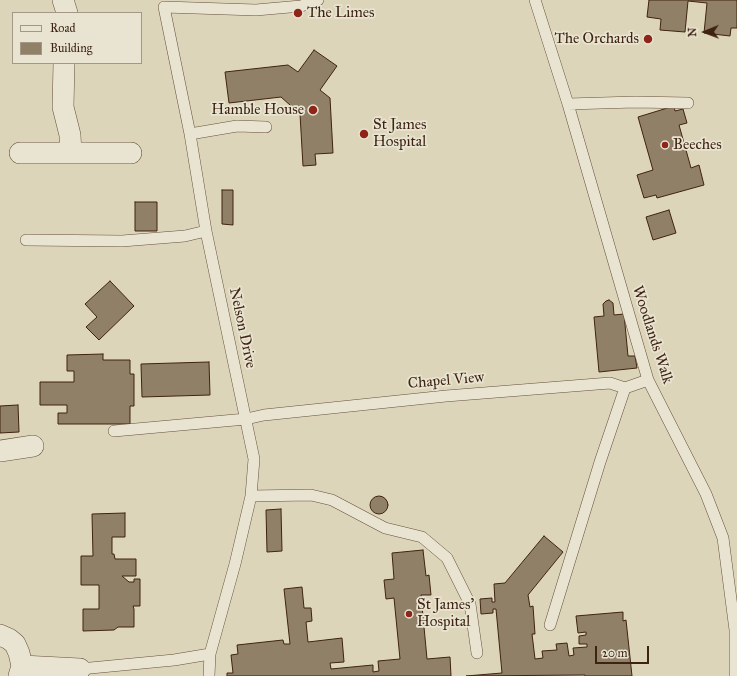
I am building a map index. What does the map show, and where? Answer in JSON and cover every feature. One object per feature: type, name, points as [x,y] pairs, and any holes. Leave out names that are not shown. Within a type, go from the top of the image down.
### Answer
[{"type":"street","points":[[63,0],[67,12]]},
{"type":"street","points":[[64,64],[63,107],[70,135],[71,153]]},
{"type":"street","points":[[20,153],[131,153]]},
{"type":"street","points":[[0,452],[33,446]]},
{"type":"street","points":[[0,635],[9,639],[20,653],[20,671],[80,669]]},
{"type":"lane","name":"Nelson Drive","points":[[208,676],[210,654],[235,564],[251,496],[254,459],[206,231],[190,134],[164,7],[256,10],[301,6],[318,0]]},
{"type":"lane","name":"Woodlands Walk","points":[[535,0],[568,104],[648,380],[706,494],[723,538],[735,630],[735,676]]},
{"type":"lane","points":[[568,104],[635,102],[688,103]]},
{"type":"lane","points":[[190,134],[236,126],[266,127]]},
{"type":"lane","points":[[26,240],[122,241],[185,236],[206,231]]},
{"type":"lane","points":[[550,626],[600,462],[625,388],[648,380]]},
{"type":"lane","name":"Chapel View","points":[[114,431],[246,419],[264,415],[446,396],[610,383],[625,388]]},
{"type":"lane","points":[[251,496],[311,494],[332,500],[385,528],[422,537],[447,558],[470,604],[477,652]]},
{"type":"lane","points":[[80,669],[174,660],[210,654]]},
{"type":"building","points":[[649,0],[737,0],[737,28],[731,28],[730,36],[704,33],[707,3],[688,1],[685,32],[660,30],[661,19],[647,17]]},
{"type":"building","name":"Hamble House","points":[[314,50],[337,66],[320,90],[330,98],[333,153],[315,154],[316,165],[303,166],[300,114],[281,97],[229,103],[225,72],[288,65],[298,72]]},
{"type":"building","name":"Beeches","points":[[674,106],[675,111],[683,109],[687,123],[679,125],[691,168],[699,165],[704,185],[657,198],[656,195],[644,198],[637,175],[653,170],[638,117]]},
{"type":"building","points":[[222,190],[233,190],[233,225],[222,224]]},
{"type":"building","points":[[135,202],[157,202],[157,231],[135,231]]},
{"type":"building","points":[[669,210],[676,233],[653,240],[646,217]]},
{"type":"building","points":[[110,281],[134,306],[99,340],[86,327],[97,317],[85,304]]},
{"type":"building","points":[[609,300],[613,303],[614,315],[624,314],[628,356],[635,356],[637,368],[599,372],[594,317],[604,316],[603,304]]},
{"type":"building","points":[[103,354],[103,360],[130,360],[130,374],[134,374],[134,406],[130,406],[130,424],[58,424],[58,413],[67,413],[67,405],[40,405],[40,382],[74,382],[74,371],[67,371],[67,355]]},
{"type":"building","points":[[209,362],[210,395],[142,397],[141,364]]},
{"type":"building","points":[[18,405],[19,432],[0,433],[0,406]]},
{"type":"building","points":[[379,496],[385,499],[388,505],[385,511],[379,514],[373,511],[370,505],[373,499]]},
{"type":"building","points":[[281,509],[282,551],[267,552],[266,510]]},
{"type":"building","points":[[125,513],[125,537],[112,537],[112,554],[114,554],[115,559],[136,559],[136,576],[122,576],[129,582],[134,582],[134,579],[140,579],[140,606],[133,606],[134,627],[118,627],[114,630],[83,631],[83,609],[99,609],[99,585],[81,585],[81,556],[93,556],[92,514]]},
{"type":"building","name":"St James' Hospital","points":[[544,536],[563,552],[528,595],[530,607],[533,606],[535,634],[532,634],[535,659],[543,658],[542,651],[557,650],[556,644],[567,643],[569,656],[574,655],[573,648],[587,647],[587,644],[579,644],[579,636],[586,635],[586,632],[578,633],[576,616],[623,612],[623,621],[626,620],[632,676],[466,676],[502,673],[496,609],[493,609],[493,613],[481,614],[480,599],[492,598],[492,602],[495,602],[494,584],[505,583]]},
{"type":"building","name":"St James' Hospital","points":[[423,550],[426,576],[429,575],[431,595],[421,595],[427,659],[450,657],[451,676],[227,676],[227,673],[233,673],[231,655],[238,654],[237,645],[283,640],[284,644],[290,644],[284,589],[302,587],[304,608],[311,608],[312,621],[306,622],[308,642],[342,638],[344,662],[330,663],[331,669],[373,665],[373,672],[379,671],[378,661],[400,659],[394,598],[386,599],[384,580],[394,579],[392,553]]},
{"type":"place","name":"The Limes","points":[[298,13]]},
{"type":"place","name":"The Orchards","points":[[648,39]]},
{"type":"place","name":"Hamble House","points":[[313,110]]},
{"type":"place","name":"St James Hospital","points":[[364,134]]},
{"type":"place","name":"Beeches","points":[[665,145]]},
{"type":"place","name":"St James' Hospital","points":[[409,614]]}]
